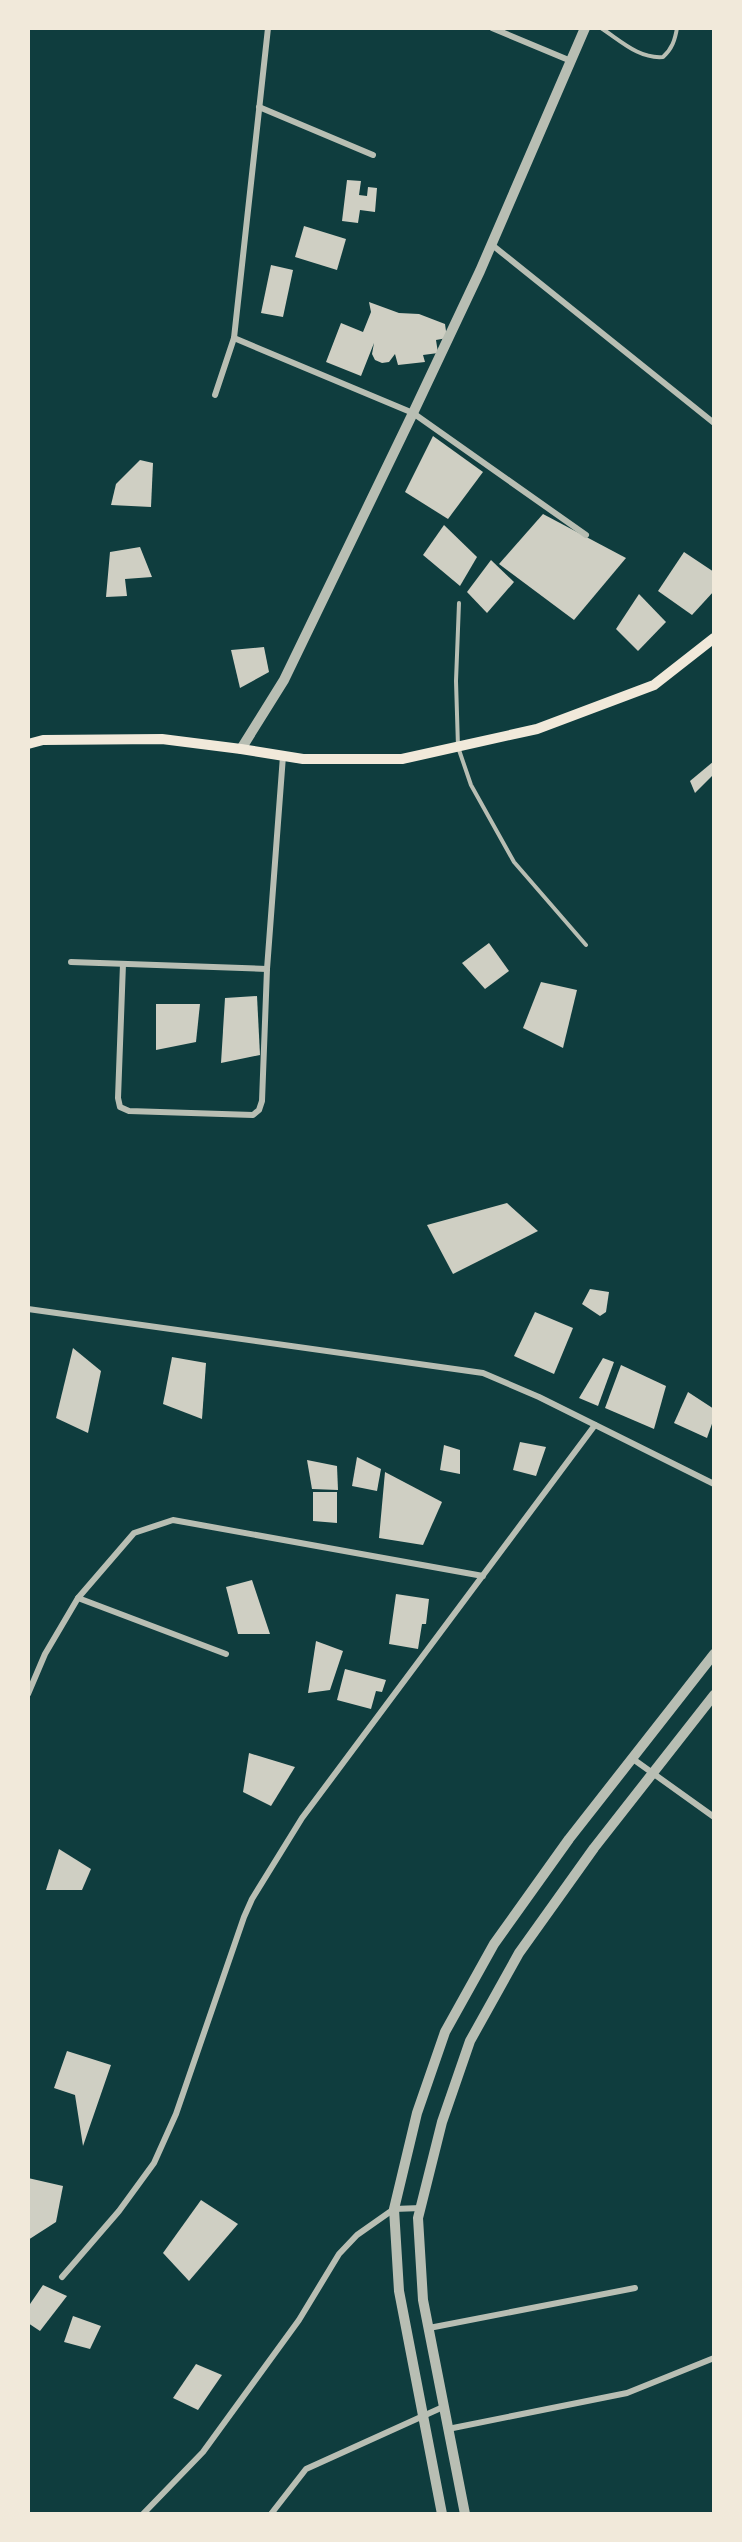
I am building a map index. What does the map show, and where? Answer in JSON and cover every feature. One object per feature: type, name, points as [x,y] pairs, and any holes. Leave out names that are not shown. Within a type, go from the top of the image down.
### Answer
[{"type":"main road","points":[[28,744],[42,740],[162,739],[303,759],[402,759],[537,729],[654,684],[714,638]]},
{"type":"street","points":[[215,395],[234,338],[268,28]]},
{"type":"street","points":[[492,28],[572,61]]},
{"type":"street","points":[[241,749],[284,680],[413,413],[491,244],[585,28]]},
{"type":"street","points":[[259,107],[373,155]]},
{"type":"street","points":[[491,244],[714,423]]},
{"type":"street","points":[[234,338],[413,413],[586,535]]},
{"type":"street","points":[[123,964],[118,1098],[120,1107],[129,1111],[254,1115],[259,1110],[262,1101],[267,969],[283,756]]},
{"type":"street","points":[[71,962],[267,969]]},
{"type":"street","points":[[28,1309],[483,1373],[714,1484]]},
{"type":"street","points":[[62,2277],[137,2189],[158,2156],[176,2114],[252,1899],[302,1818],[595,1425]]},
{"type":"street","points":[[28,1694],[45,1654],[78,1598],[134,1533],[172,1520],[483,1576]]},
{"type":"street","points":[[78,1598],[226,1654]]},
{"type":"street","points":[[442,2514],[421,2416],[399,2291],[394,2209],[417,2113],[446,2032],[494,1944],[569,1839],[714,1654]]},
{"type":"street","points":[[465,2514],[423,2300],[418,2218],[442,2122],[470,2041],[519,1953],[594,1848],[714,1695]]},
{"type":"street","points":[[633,1759],[714,1817]]},
{"type":"street","points":[[143,2514],[203,2452],[299,2320],[339,2254],[366,2228],[394,2209],[421,2208]]},
{"type":"street","points":[[429,2328],[635,2288]]},
{"type":"street","points":[[448,2429],[627,2393],[714,2358]]},
{"type":"street","points":[[271,2514],[306,2469],[443,2407]]},
{"type":"lane","points":[[601,28],[639,53],[651,58],[663,57],[669,51],[677,28]]},
{"type":"lane","points":[[459,603],[456,681],[458,747],[471,785],[514,862],[586,945]]},
{"type":"building","points":[[347,180],[361,181],[359,195],[367,196],[368,187],[377,188],[375,212],[360,210],[358,223],[342,221]]},
{"type":"building","points":[[304,226],[346,239],[337,270],[295,257]]},
{"type":"building","points":[[271,265],[293,270],[283,317],[261,313]]},
{"type":"building","points":[[369,302],[399,313],[419,314],[445,324],[447,338],[436,340],[438,353],[423,355],[425,362],[398,365],[395,354],[389,362],[382,363],[375,360],[372,354],[374,343],[361,376],[326,362],[341,323],[363,332],[371,312]]},
{"type":"building","points":[[433,436],[483,472],[448,519],[405,492]]},
{"type":"building","points":[[140,460],[153,463],[151,507],[111,505],[116,484]]},
{"type":"building","points":[[543,514],[626,558],[574,620],[499,564]]},
{"type":"building","points":[[444,525],[477,557],[460,586],[423,555]]},
{"type":"building","points":[[140,547],[152,577],[125,579],[127,596],[106,597],[110,552]]},
{"type":"building","points":[[684,552],[714,572],[714,591],[692,615],[658,591]]},
{"type":"building","points":[[491,560],[514,582],[487,613],[467,592]]},
{"type":"building","points":[[639,594],[666,622],[638,651],[616,629]]},
{"type":"building","points":[[264,647],[269,672],[240,688],[231,650]]},
{"type":"building","points":[[714,761],[714,774],[695,793],[690,781]]},
{"type":"building","points":[[489,943],[509,971],[485,989],[462,963]]},
{"type":"building","points":[[541,982],[577,990],[563,1048],[523,1028]]},
{"type":"building","points":[[257,996],[260,1055],[221,1063],[225,998]]},
{"type":"building","points":[[156,1004],[200,1004],[196,1042],[156,1050]]},
{"type":"building","points":[[507,1203],[538,1231],[453,1274],[427,1225]]},
{"type":"building","points":[[590,1289],[609,1292],[606,1312],[600,1316],[582,1304]]},
{"type":"building","points":[[535,1312],[573,1328],[554,1374],[514,1356]]},
{"type":"building","points":[[73,1348],[101,1371],[88,1433],[56,1418]]},
{"type":"building","points":[[172,1357],[206,1363],[202,1419],[163,1404]]},
{"type":"building","points":[[603,1358],[614,1362],[598,1406],[579,1398]]},
{"type":"building","points":[[621,1365],[666,1386],[654,1429],[605,1408]]},
{"type":"building","points":[[688,1392],[714,1409],[714,1418],[707,1438],[674,1423]]},
{"type":"building","points":[[520,1442],[546,1447],[536,1476],[513,1470]]},
{"type":"building","points":[[444,1445],[460,1450],[460,1474],[440,1470]]},
{"type":"building","points":[[357,1457],[381,1469],[377,1491],[352,1486]]},
{"type":"building","points":[[307,1460],[337,1466],[338,1490],[312,1489]]},
{"type":"building","points":[[385,1472],[442,1502],[423,1545],[379,1538]]},
{"type":"building","points":[[313,1492],[337,1492],[337,1523],[313,1521]]},
{"type":"building","points":[[252,1580],[270,1634],[238,1634],[226,1587]]},
{"type":"building","points":[[396,1594],[429,1599],[426,1624],[422,1624],[418,1649],[389,1644]]},
{"type":"building","points":[[316,1641],[343,1651],[330,1690],[308,1693]]},
{"type":"building","points":[[345,1669],[386,1680],[382,1692],[376,1691],[371,1709],[337,1700]]},
{"type":"building","points":[[249,1753],[295,1767],[271,1806],[243,1792]]},
{"type":"building","points":[[59,1849],[91,1869],[82,1890],[46,1890]]},
{"type":"building","points":[[67,2051],[111,2065],[83,2146],[75,2095],[54,2088]]},
{"type":"building","points":[[28,2178],[63,2186],[56,2222],[28,2240]]},
{"type":"building","points":[[201,2200],[238,2224],[189,2281],[163,2253]]},
{"type":"building","points":[[43,2285],[67,2296],[40,2331],[28,2323],[28,2307]]},
{"type":"building","points":[[73,2316],[101,2326],[90,2349],[64,2342]]},
{"type":"building","points":[[196,2364],[222,2375],[198,2410],[173,2398]]}]
